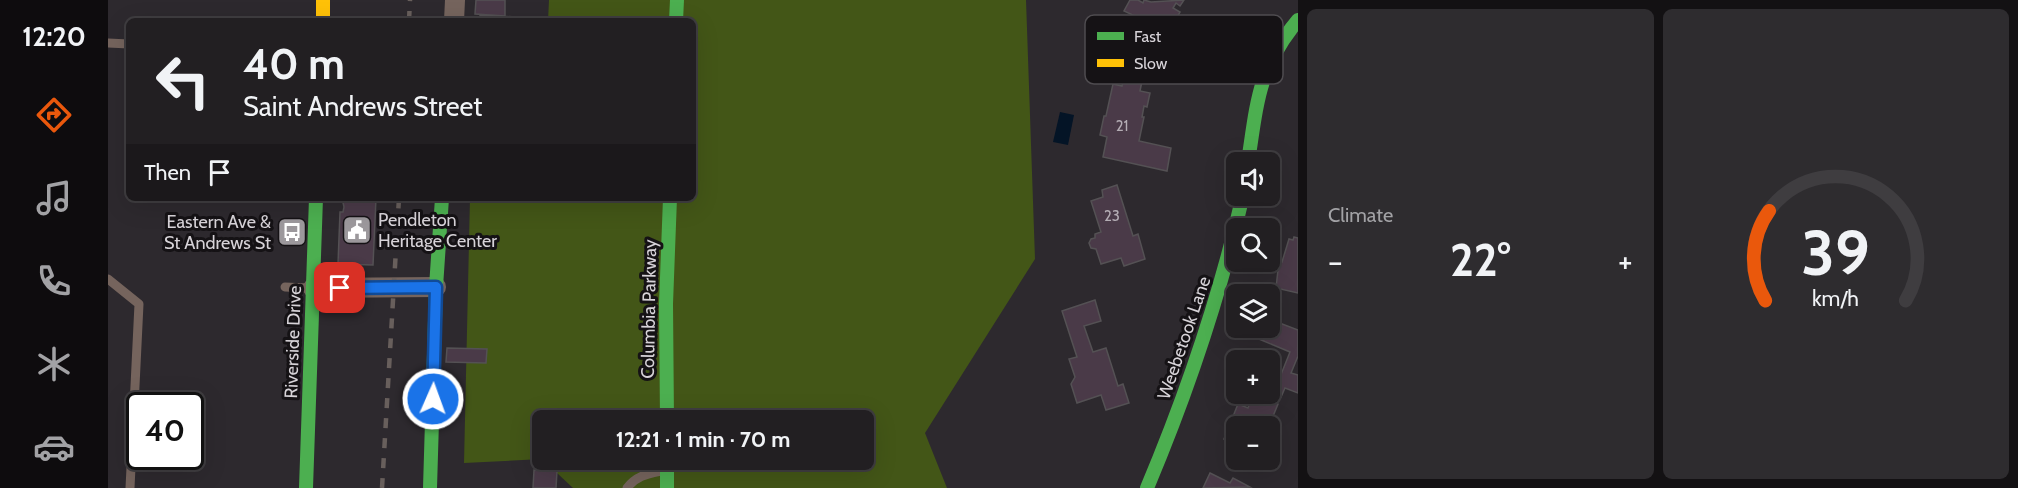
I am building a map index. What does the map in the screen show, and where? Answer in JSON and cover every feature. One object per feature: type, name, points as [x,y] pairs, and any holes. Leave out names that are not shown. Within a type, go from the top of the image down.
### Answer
[{"type":"main road","points":[[323,0],[323,18]]},
{"type":"main road","points":[[676,18],[677,0]]},
{"type":"main road","points":[[1283,40],[1298,20]]},
{"type":"main road","points":[[1250,152],[1262,84]]},
{"type":"main road","name":"Riverside Drive","points":[[306,488],[316,201]]},
{"type":"main road","points":[[430,488],[436,287],[442,201]]},
{"type":"main road","name":"Columbia Parkway","points":[[667,410],[666,304],[669,201]]},
{"type":"main road","name":"Weebetook Lane","points":[[1147,488],[1184,399],[1222,285],[1240,206]]},
{"type":"main road","points":[[667,470],[667,488]]},
{"type":"street","points":[[454,18],[455,0]]},
{"type":"street","points":[[313,288],[436,287]]},
{"type":"lane","points":[[108,43],[126,44]]},
{"type":"lane","points":[[108,279],[139,304],[130,488]]},
{"type":"lane","points":[[285,287],[313,288]]},
{"type":"lane","points":[[627,488],[632,481],[653,470]]},
{"type":"green space","points":[[549,0],[1026,0],[1035,259],[925,433],[947,488],[573,488],[554,470],[874,470],[874,410],[532,410],[532,460],[464,463],[470,201],[696,201],[696,18],[548,18]]},
{"type":"water","points":[[1060,112],[1074,115],[1068,145],[1053,142]]},
{"type":"building","points":[[476,0],[505,0],[505,16],[475,14]]},
{"type":"building","points":[[1130,0],[1143,3],[1144,0],[1151,2],[1184,0],[1180,6],[1176,3],[1173,8],[1180,12],[1178,15],[1133,15],[1124,11]]},
{"type":"building","points":[[480,15],[516,17],[516,18],[480,18]]},
{"type":"building","points":[[1113,84],[1122,86],[1122,84],[1141,84],[1140,91],[1150,93],[1147,107],[1144,106],[1139,141],[1171,148],[1167,171],[1103,157],[1107,137],[1100,135],[1104,116],[1106,116]]},
{"type":"building","points":[[1117,185],[1133,236],[1138,234],[1145,259],[1124,266],[1121,258],[1101,264],[1096,249],[1091,248],[1089,243],[1095,238],[1095,234],[1101,232],[1091,201],[1103,197],[1102,190]]},
{"type":"building","name":"Pendleton Heritage Center","points":[[343,201],[376,201],[373,265],[338,264],[340,212],[343,212]]},
{"type":"building","points":[[1294,237],[1298,238],[1298,293],[1280,289],[1280,284],[1276,284],[1280,261],[1282,262],[1289,239],[1293,240]]},
{"type":"building","points":[[1095,300],[1101,321],[1084,326],[1093,352],[1106,348],[1118,386],[1123,384],[1129,403],[1106,410],[1101,395],[1077,403],[1071,384],[1075,377],[1069,359],[1077,357],[1062,311]]},
{"type":"building","points":[[1280,323],[1298,330],[1298,356],[1291,373],[1298,375],[1298,393],[1285,388],[1280,397],[1280,377],[1290,352],[1259,339],[1280,338]]},
{"type":"building","points":[[447,348],[487,349],[486,363],[446,362]]},
{"type":"building","points":[[1238,404],[1248,408],[1249,404],[1278,404],[1273,416],[1233,416]]},
{"type":"building","points":[[534,470],[557,471],[556,488],[533,488]]},
{"type":"building","points":[[1210,473],[1230,483],[1233,478],[1250,487],[1203,488]]},
{"type":"railway","points":[[409,18],[410,0]]},
{"type":"railway","points":[[382,488],[399,201]]},
{"type":"traffic: fast","points":[[676,18],[677,0]]},
{"type":"traffic: fast","points":[[1283,40],[1298,20]]},
{"type":"traffic: fast","points":[[1250,152],[1262,84]]},
{"type":"traffic: fast","points":[[306,488],[316,201]]},
{"type":"traffic: fast","points":[[430,488],[436,287],[442,201]]},
{"type":"traffic: fast","points":[[667,410],[666,304],[670,201]]},
{"type":"traffic: fast","points":[[1147,488],[1176,416],[1201,344],[1224,270],[1240,206]]},
{"type":"traffic: fast","points":[[667,470],[667,488]]},
{"type":"traffic: slow","points":[[323,0],[323,18]]},
{"type":"place","name":"Pendleton Heritage Center","points":[[357,230]]},
{"type":"place","name":"Eastern Ave & St Andrews St","points":[[292,232]]},
{"type":"route","points":[[340,288],[436,287],[433,399]]}]
